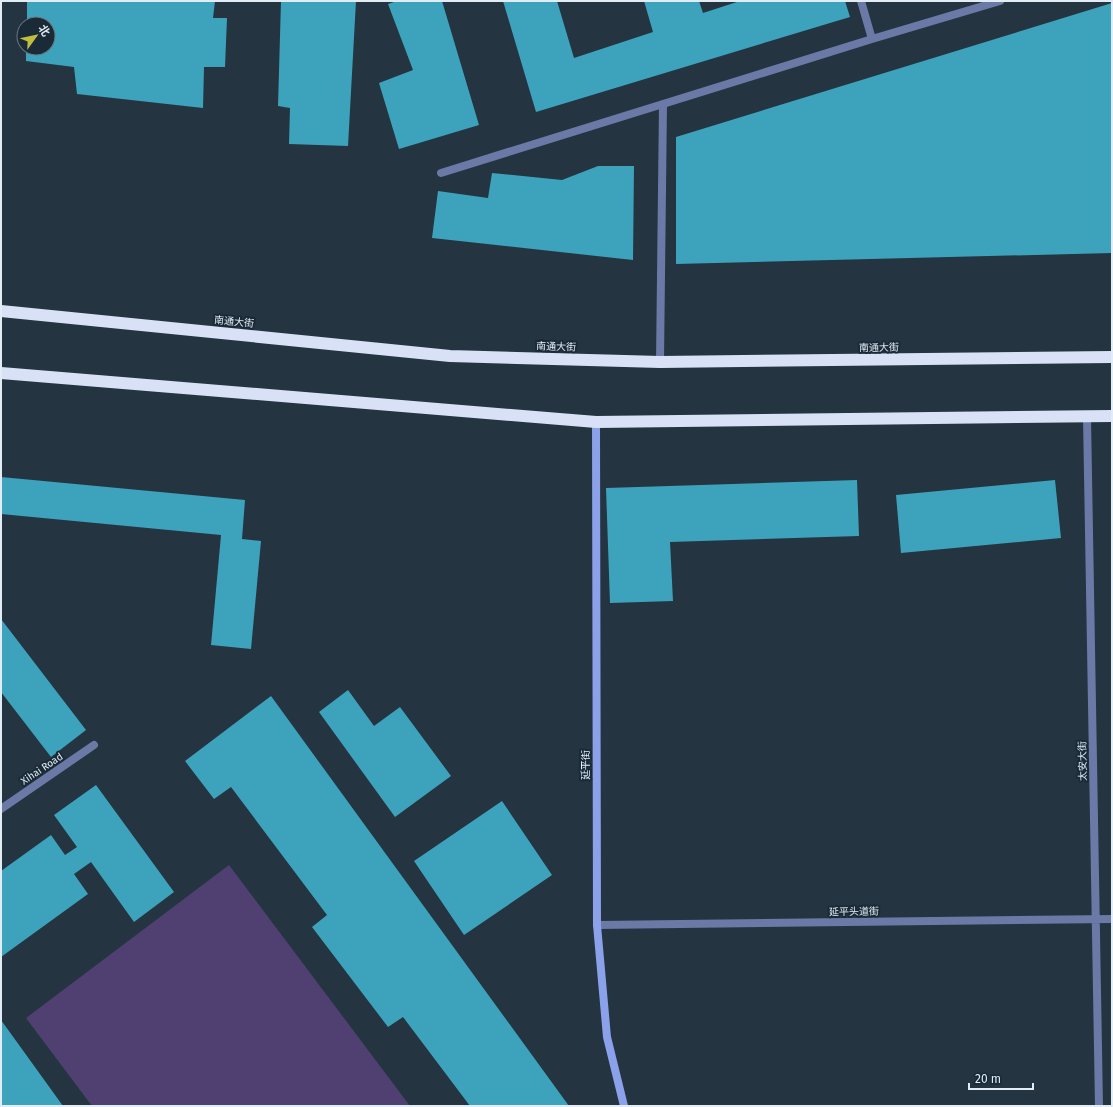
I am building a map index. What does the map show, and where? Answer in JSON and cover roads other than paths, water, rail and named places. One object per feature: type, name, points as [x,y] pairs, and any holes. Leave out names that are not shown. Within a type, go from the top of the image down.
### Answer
[{"type":"highway","name":"南通大街","points":[[1,311],[450,356],[660,362],[1112,357]]},
{"type":"highway","points":[[1,373],[596,422],[1112,416]]},
{"type":"street","points":[[861,1],[872,39]]},
{"type":"street","points":[[441,173],[872,39],[1000,1]]},
{"type":"street","points":[[660,362],[663,104]]},
{"type":"street","name":"太安大街","points":[[1087,417],[1099,1106]]},
{"type":"street","name":"延平街","points":[[596,422],[596,924],[607,1037],[624,1106]]},
{"type":"street","name":"Xihai Road","points":[[1,809],[94,745]]},
{"type":"street","name":"延平头道街","points":[[596,924],[1112,919]]}]
